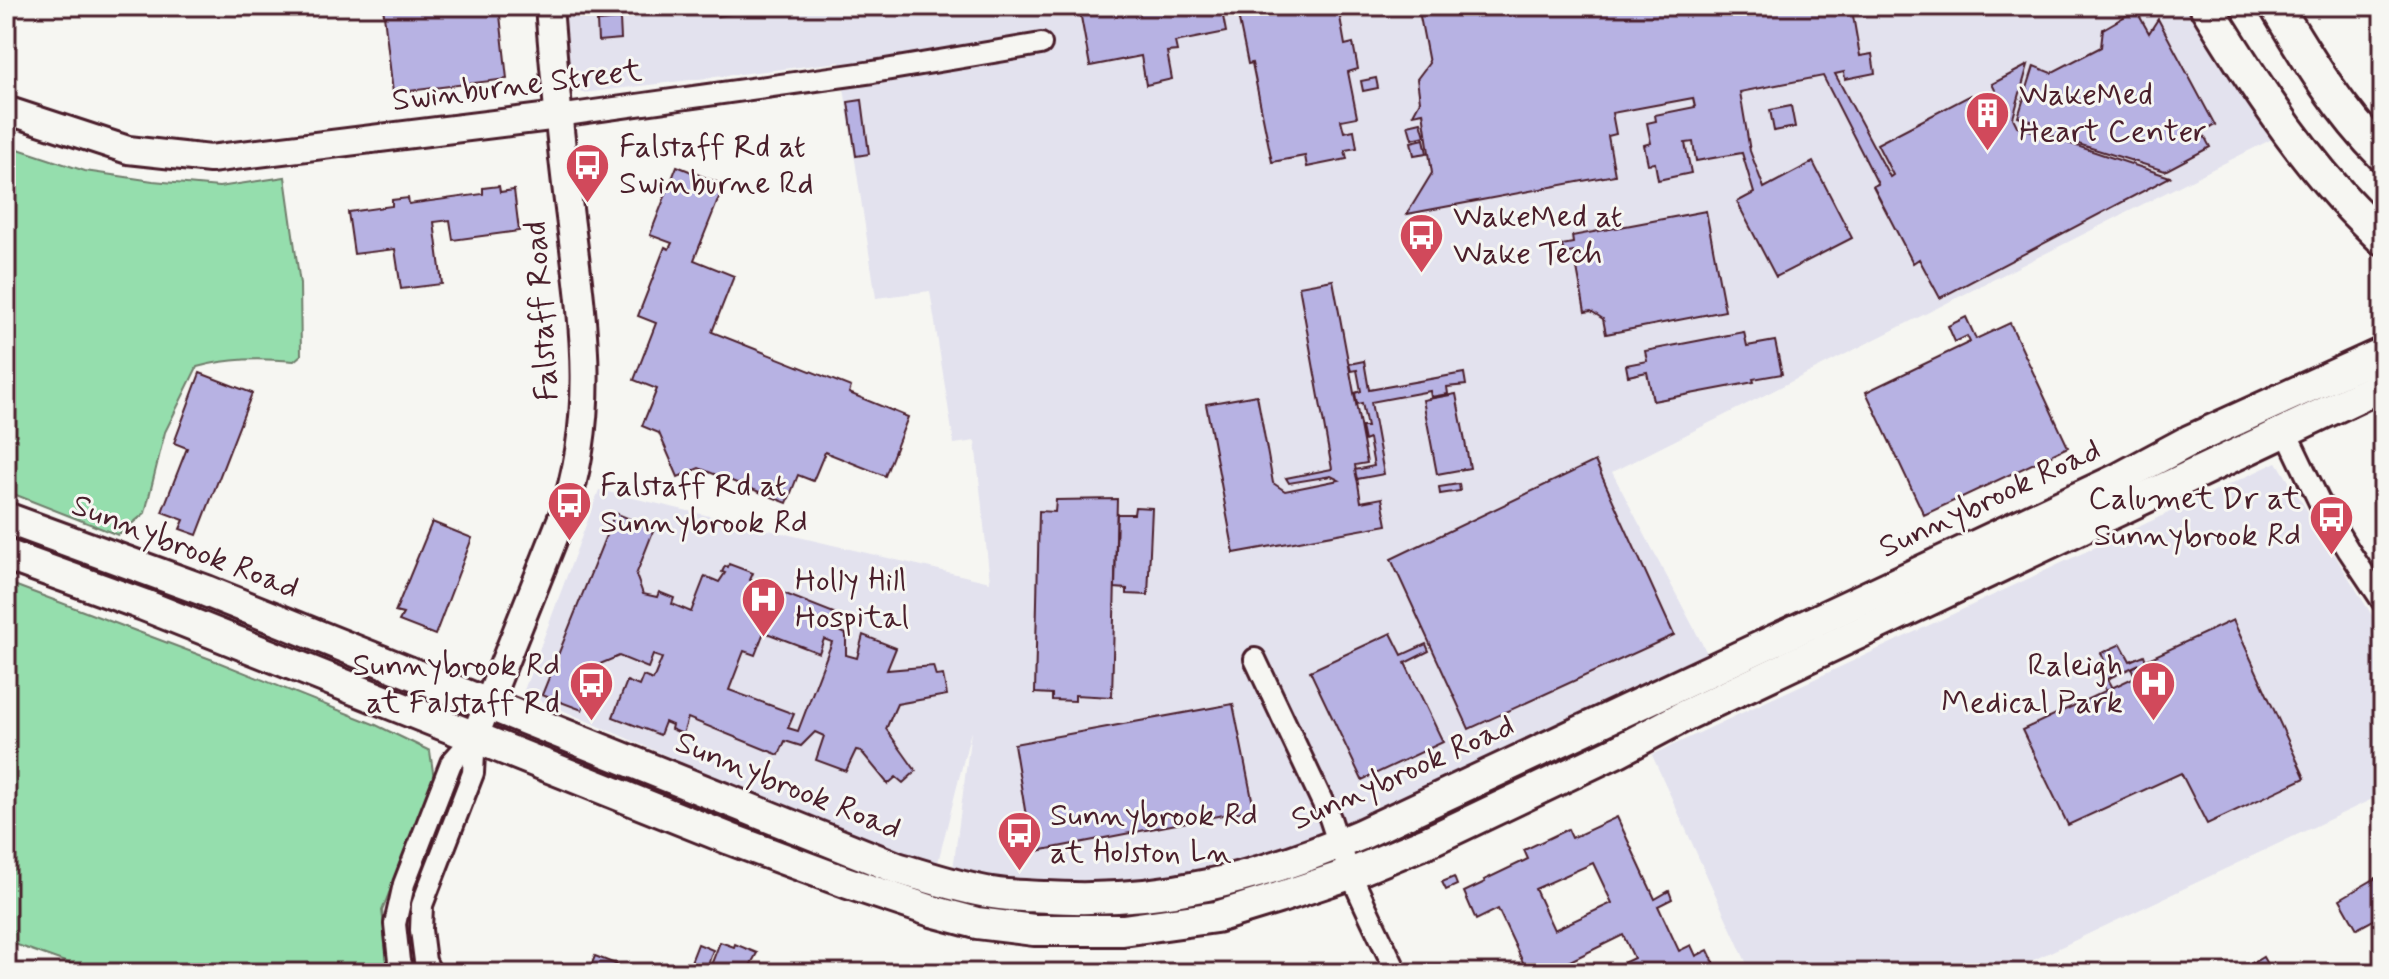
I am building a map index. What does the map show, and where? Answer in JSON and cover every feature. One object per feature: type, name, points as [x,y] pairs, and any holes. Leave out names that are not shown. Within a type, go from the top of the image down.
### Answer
[{"type":"main road","points":[[2206,6],[2241,62],[2306,153],[2340,195],[2383,239]]},
{"type":"main road","points":[[2276,6],[2307,59],[2368,140],[2383,155]]},
{"type":"main road","name":"Sunnybrook Road","points":[[6,518],[206,591],[897,868],[992,893],[1103,899],[1199,887],[1302,859],[2118,479],[2189,441],[2383,353]]},
{"type":"main road","name":"Sunnybrook Road","points":[[6,555],[144,605],[788,861],[919,907],[977,923],[1034,930],[1123,930],[1216,917],[1350,874],[1429,841],[1686,715],[2383,385]]},
{"type":"main road","points":[[6,533],[34,542],[67,541]]},
{"type":"main road","points":[[1686,715],[1687,698],[1717,667]]},
{"type":"street","name":"Falstaff Road","points":[[403,973],[395,924],[404,884],[451,763],[475,736],[488,705],[569,498],[583,427],[585,341],[558,116],[549,6]]},
{"type":"street","name":"Swinburne Street","points":[[6,110],[128,150],[210,159],[558,116],[873,72],[1041,44]]},
{"type":"street","points":[[2286,432],[2319,501],[2383,602]]},
{"type":"street","points":[[1255,659],[1330,818],[1337,844],[1397,973]]},
{"type":"street","name":"Falstaff Road","points":[[431,973],[425,961],[422,905],[473,773],[475,736]]},
{"type":"shaded area","points":[[560,6],[2189,6],[2276,137],[1612,472],[1708,655],[1365,817],[1263,861],[1099,890],[1006,881],[953,870],[971,731],[937,866],[894,855],[523,693],[599,490],[990,582],[975,441],[954,444],[930,291],[876,298],[840,62],[583,93],[572,88]]},
{"type":"shaded area","points":[[2277,462],[2383,633],[2383,794],[2006,973],[1751,973],[1652,755]]},
{"type":"green space","points":[[6,145],[85,171],[153,181],[219,187],[285,177],[300,284],[301,355],[294,361],[245,360],[197,367],[165,432],[145,513],[118,535],[6,491]]},
{"type":"green space","points":[[6,582],[213,660],[376,725],[430,751],[434,779],[382,911],[390,973],[96,973],[6,941]]},
{"type":"building","points":[[383,6],[499,6],[507,79],[393,93]]},
{"type":"building","points":[[717,6],[774,6],[774,7],[718,16]]},
{"type":"building","points":[[1079,6],[1221,6],[1226,32],[1175,42],[1177,51],[1167,52],[1172,79],[1146,85],[1141,56],[1090,66]]},
{"type":"building","points":[[1236,6],[1338,6],[1345,45],[1353,43],[1358,69],[1348,72],[1357,117],[1341,120],[1344,132],[1354,130],[1357,148],[1345,150],[1347,159],[1307,167],[1305,156],[1272,162],[1252,63],[1248,64]]},
{"type":"building","name":"WakeMed Heart Center","points":[[1418,6],[1861,6],[1852,10],[1860,56],[1872,54],[1875,73],[1845,79],[1844,72],[1835,74],[1890,177],[1893,175],[1877,144],[1971,95],[1982,117],[2003,106],[1992,84],[2028,65],[2013,118],[2017,126],[2170,177],[1940,298],[1919,259],[1913,263],[1873,186],[1878,184],[1823,76],[1740,92],[1750,151],[1764,188],[1813,162],[1852,238],[1776,277],[1737,202],[1754,193],[1742,153],[1696,161],[1693,142],[1685,143],[1691,173],[1658,180],[1655,163],[1648,164],[1644,145],[1651,143],[1647,123],[1656,121],[1655,115],[1695,107],[1693,98],[1612,113],[1616,134],[1608,136],[1615,175],[1407,214],[1432,173],[1423,112],[1413,114],[1420,101],[1417,79],[1429,63]]},
{"type":"building","points":[[2136,10],[2149,33],[2158,19],[2215,125],[2202,132],[2210,147],[2165,171],[2030,129],[2031,121],[2018,117],[2034,66],[2051,73],[2101,47],[2103,29]]},
{"type":"building","points":[[620,19],[621,39],[598,41],[597,21]]},
{"type":"building","points":[[1376,78],[1378,88],[1363,91],[1361,81]]},
{"type":"building","points":[[862,100],[869,154],[856,156],[848,102]]},
{"type":"building","points":[[1791,106],[1795,127],[1774,131],[1770,110]]},
{"type":"building","points":[[1421,122],[1425,136],[1412,139],[1408,125]]},
{"type":"building","points":[[1424,139],[1427,153],[1414,155],[1411,142]]},
{"type":"building","points":[[677,166],[724,185],[694,260],[734,276],[712,332],[851,387],[849,393],[908,417],[885,476],[825,452],[813,481],[798,475],[787,503],[699,468],[678,477],[659,433],[642,426],[657,389],[634,380],[656,323],[638,316],[665,247],[669,249],[672,243],[650,235]]},
{"type":"building","points":[[499,186],[500,192],[514,190],[519,231],[453,240],[450,220],[434,222],[442,284],[401,289],[395,249],[354,254],[348,212],[392,206],[392,200],[408,198],[409,204],[483,194],[483,188]]},
{"type":"building","points":[[1706,211],[1725,311],[1606,334],[1603,319],[1591,311],[1585,312],[1574,252],[1564,254],[1562,245],[1573,243],[1572,236]]},
{"type":"building","points":[[1333,280],[1367,463],[1355,465],[1361,502],[1382,498],[1387,525],[1234,553],[1206,404],[1257,395],[1273,483],[1285,491],[1339,480],[1331,476],[1289,483],[1286,478],[1332,469],[1299,286]]},
{"type":"building","points":[[1966,317],[1976,339],[2010,323],[2068,447],[1924,515],[1866,392],[1970,342],[1967,336],[1955,342],[1948,326]]},
{"type":"building","points":[[1744,332],[1747,346],[1775,341],[1782,374],[1653,401],[1647,372],[1628,376],[1626,365],[1647,361],[1645,351]]},
{"type":"building","points":[[1364,361],[1369,390],[1464,373],[1466,385],[1447,387],[1448,394],[1431,397],[1430,391],[1371,402],[1384,474],[1357,479],[1355,470],[1374,466],[1369,439],[1364,441],[1361,427],[1367,427],[1362,403],[1357,404],[1355,393],[1361,391],[1357,370],[1351,371],[1349,364]]},
{"type":"building","points":[[200,373],[252,393],[197,535],[180,529],[184,520],[162,512],[187,448],[174,443]]},
{"type":"building","points":[[1456,394],[1470,468],[1437,474],[1423,400]]},
{"type":"building","points":[[1595,461],[1674,635],[1469,729],[1391,559]]},
{"type":"building","points":[[1459,484],[1460,491],[1440,494],[1439,487]]},
{"type":"building","points":[[1117,499],[1112,697],[1075,695],[1075,701],[1052,700],[1052,694],[1035,693],[1039,511],[1055,512],[1056,500]]},
{"type":"building","points":[[1135,507],[1152,508],[1148,595],[1127,594],[1127,589],[1115,588],[1117,514],[1134,514]]},
{"type":"building","points":[[615,513],[654,529],[636,575],[643,594],[657,597],[659,592],[674,598],[672,604],[691,612],[705,576],[719,582],[725,573],[722,572],[725,566],[729,564],[753,573],[750,580],[834,613],[830,627],[846,634],[846,655],[857,658],[863,635],[896,648],[887,670],[933,666],[936,676],[943,675],[947,695],[897,704],[886,729],[916,771],[903,783],[896,777],[888,784],[861,751],[856,750],[846,771],[816,760],[824,736],[815,732],[801,746],[785,741],[779,755],[688,718],[683,734],[671,729],[672,725],[665,722],[660,735],[613,717],[627,681],[639,686],[643,676],[653,680],[662,658],[653,655],[648,668],[619,656],[600,664],[582,710],[542,695]],"holes":[[[764,632],[819,653],[824,639],[832,642],[798,731],[788,728],[794,714],[729,690],[744,651],[755,655]]]},
{"type":"building","points":[[432,522],[472,538],[435,635],[399,621],[403,614],[395,612]]},
{"type":"building","points":[[2233,620],[2305,778],[2207,824],[2181,773],[2068,825],[2022,730],[2135,677],[2131,667]]},
{"type":"building","points":[[1391,633],[1402,655],[1426,644],[1429,651],[1405,663],[1443,742],[1362,780],[1310,671]]},
{"type":"building","points":[[2121,644],[2130,661],[2144,655],[2146,661],[2107,679],[2112,688],[2106,691],[2099,676],[2109,671],[2101,653]]},
{"type":"building","points":[[1233,704],[1254,809],[1032,852],[1014,744]]},
{"type":"building","points":[[1617,817],[1655,899],[1669,891],[1672,899],[1658,906],[1679,951],[1691,945],[1696,956],[1708,950],[1719,973],[1601,973],[1634,958],[1623,935],[1568,962],[1574,973],[1528,973],[1498,909],[1476,920],[1464,892],[1528,859],[1524,850],[1568,829],[1572,838]],"holes":[[[1593,863],[1612,903],[1554,930],[1535,889]]]},
{"type":"building","points":[[2383,874],[2383,915],[2357,929],[2340,899]]},
{"type":"building","points":[[1454,877],[1457,885],[1446,890],[1442,882]]},
{"type":"building","points":[[720,942],[757,953],[746,973],[708,973]]},
{"type":"building","points":[[698,944],[713,950],[705,973],[683,973],[685,966],[689,967]]},
{"type":"building","points":[[595,956],[638,973],[588,973]]},
{"type":"building","points":[[2263,957],[2272,973],[2236,973]]},
{"type":"place","name":"WakeMed Heart Center","points":[[1988,152]]},
{"type":"place","name":"Falstaff Rd at Swinburne Rd","points":[[588,204]]},
{"type":"place","name":"WakeMed at Wake Tech","points":[[1422,274]]},
{"type":"place","name":"Falstaff Rd at Sunnybrook Rd","points":[[569,543]]},
{"type":"place","name":"Calumet Dr at Sunnybrook Rd","points":[[2332,556]]},
{"type":"place","name":"Holly Hill Hospital","points":[[764,638]]},
{"type":"place","name":"Sunnybrook Rd at Falstaff Rd","points":[[591,723]]},
{"type":"place","name":"Raleigh Medical Park","points":[[2154,723]]},
{"type":"place","name":"Sunnybrook Rd at Holston Ln","points":[[1019,873]]}]
